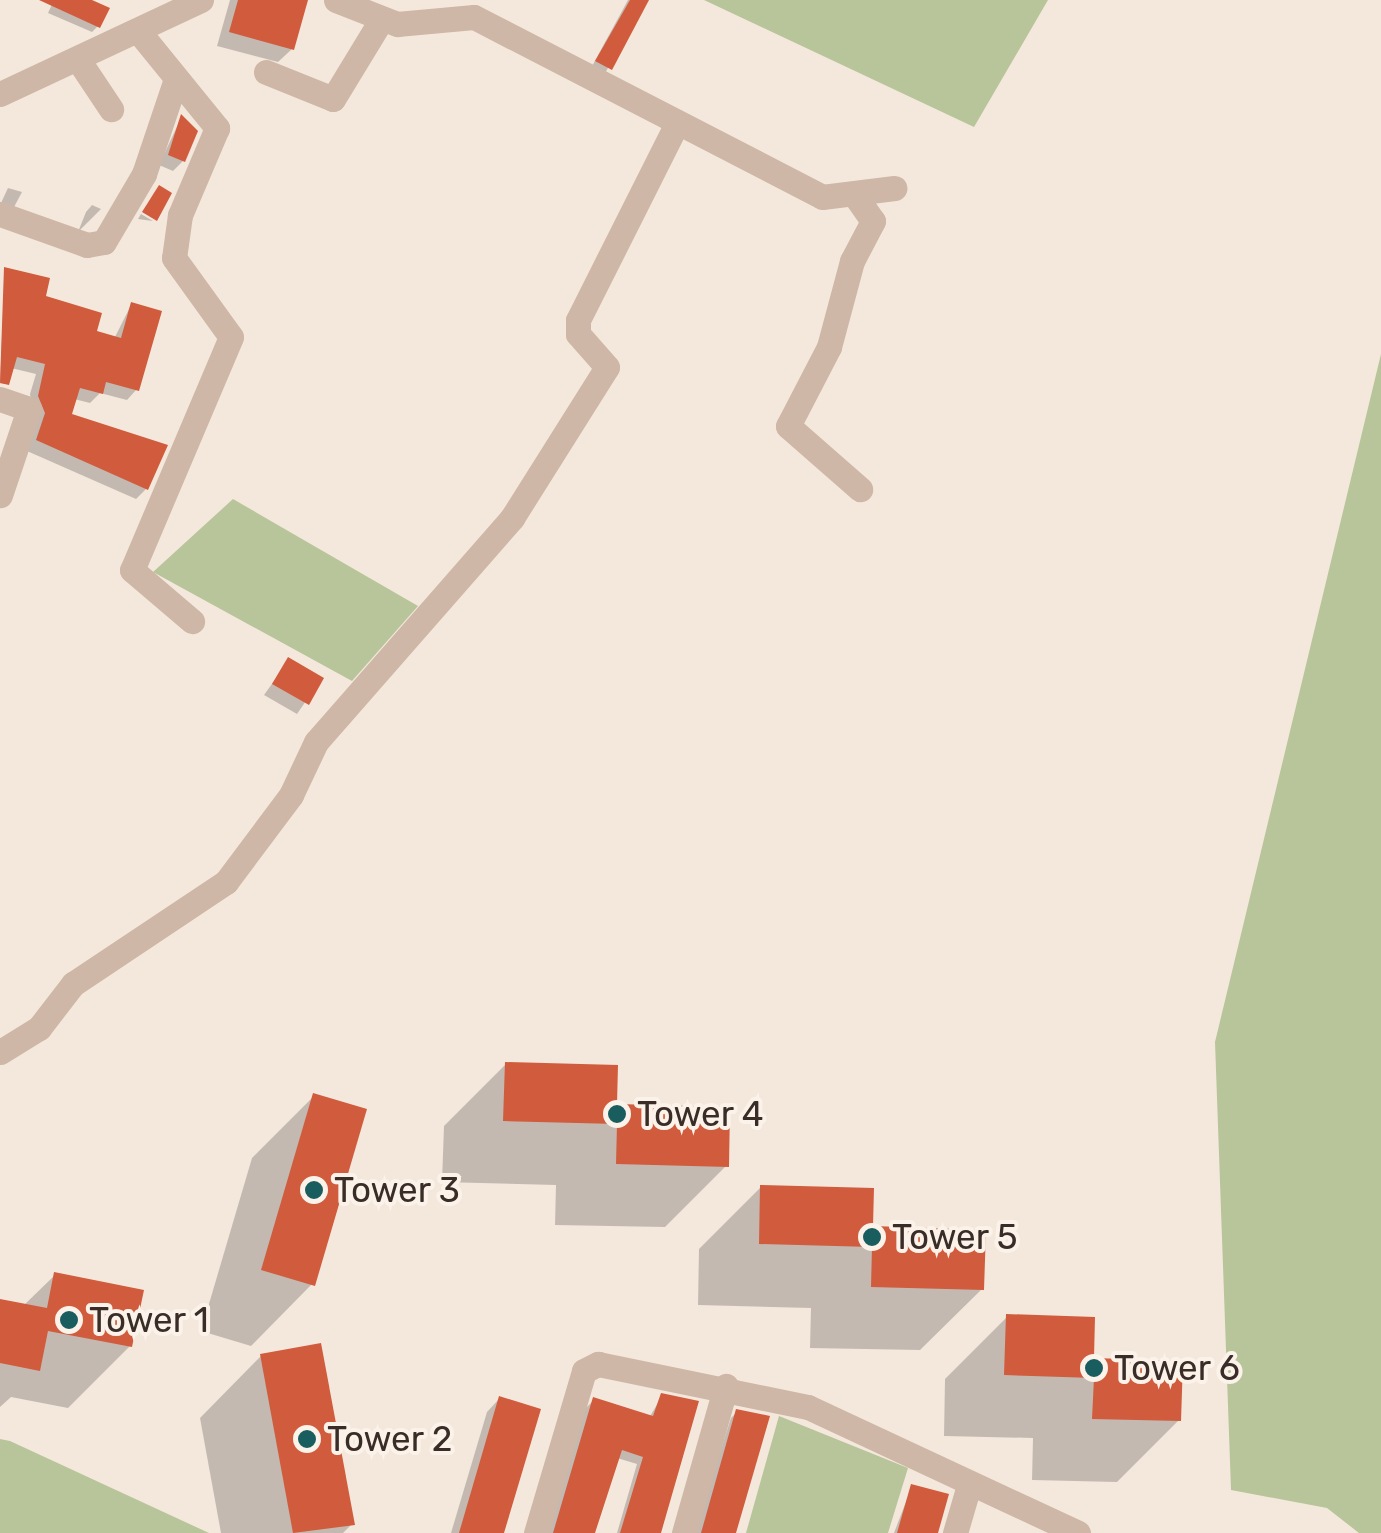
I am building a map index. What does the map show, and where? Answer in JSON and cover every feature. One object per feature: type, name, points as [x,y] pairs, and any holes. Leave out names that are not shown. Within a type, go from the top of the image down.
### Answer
[{"type":"street","points":[[0,94],[79,61],[201,0]]},
{"type":"street","points":[[336,0],[381,20],[415,25],[457,14],[474,17],[822,197],[894,188]]},
{"type":"street","points":[[266,72],[333,99],[381,20]]},
{"type":"street","points":[[139,32],[217,128],[180,215],[174,258],[231,336],[132,570],[192,621]]},
{"type":"street","points":[[79,61],[111,109]]},
{"type":"street","points":[[0,214],[87,245],[104,242],[144,174],[176,79]]},
{"type":"street","points":[[0,1052],[38,1028],[73,984],[226,882],[292,795],[316,742],[512,518],[607,367],[578,334],[578,320],[676,124]]},
{"type":"street","points":[[854,194],[873,222],[852,261],[829,347],[788,426],[860,489]]},
{"type":"street","points":[[0,399],[29,410],[0,495]]},
{"type":"street","points":[[536,1533],[590,1366],[726,1386],[808,1407],[1078,1533]]},
{"type":"street","points":[[684,1533],[726,1386]]},
{"type":"street","points":[[955,1533],[969,1485]]},
{"type":"green space","points":[[704,0],[1048,0],[974,127]]},
{"type":"green space","points":[[1381,354],[1381,1533],[1359,1533],[1327,1508],[1231,1490],[1215,1042]]},
{"type":"green space","points":[[233,499],[418,606],[352,681],[153,572]]},
{"type":"green space","points":[[779,1416],[908,1468],[888,1533],[746,1533]]},
{"type":"green space","points":[[0,1439],[10,1441],[209,1533],[0,1533]]},
{"type":"building","points":[[39,0],[92,0],[110,8],[100,28]]},
{"type":"building","points":[[238,0],[308,0],[294,50],[229,32]]},
{"type":"building","points":[[630,0],[649,0],[612,70],[595,61]]},
{"type":"building","points":[[181,114],[198,131],[185,162],[168,155]]},
{"type":"building","points":[[159,185],[172,193],[157,221],[142,212]]},
{"type":"building","points":[[4,267],[50,278],[46,296],[102,313],[97,331],[121,338],[131,302],[162,311],[139,391],[106,382],[103,394],[80,388],[72,414],[168,445],[148,490],[36,440],[45,413],[38,396],[45,364],[17,357],[9,385],[0,383]]},
{"type":"building","points":[[288,657],[324,678],[309,705],[272,684]]},
{"type":"building","name":"Tower 4","points":[[505,1062],[618,1065],[617,1104],[730,1107],[729,1167],[616,1164],[617,1124],[503,1121]]},
{"type":"building","name":"Tower 3","points":[[313,1093],[367,1109],[315,1286],[261,1270]]},
{"type":"building","name":"Tower 5","points":[[760,1185],[874,1188],[873,1226],[986,1230],[984,1290],[871,1287],[872,1247],[759,1244]]},
{"type":"building","name":"Tower 1","points":[[54,1272],[144,1290],[132,1347],[48,1331],[40,1371],[0,1363],[0,1299],[47,1308]]},
{"type":"building","name":"Tower 6","points":[[1006,1314],[1095,1317],[1094,1358],[1183,1361],[1181,1421],[1092,1419],[1094,1378],[1004,1375]]},
{"type":"building","name":"Tower 2","points":[[321,1343],[355,1525],[293,1533],[260,1354]]},
{"type":"building","points":[[661,1393],[699,1401],[661,1533],[620,1533],[643,1457],[622,1450],[595,1533],[553,1533],[593,1397],[653,1416]]},
{"type":"building","points":[[499,1396],[541,1409],[504,1533],[459,1533]]},
{"type":"building","points":[[736,1409],[770,1416],[736,1533],[701,1533]]},
{"type":"building","points":[[911,1484],[949,1494],[938,1533],[897,1533]]},
{"type":"place","name":"Tower 4","points":[[617,1114]]},
{"type":"place","name":"Tower 3","points":[[314,1190]]},
{"type":"place","name":"Tower 5","points":[[872,1237]]},
{"type":"place","name":"Tower 1","points":[[69,1320]]},
{"type":"place","name":"Tower 6","points":[[1094,1368]]},
{"type":"place","name":"Tower 2","points":[[307,1439]]}]
